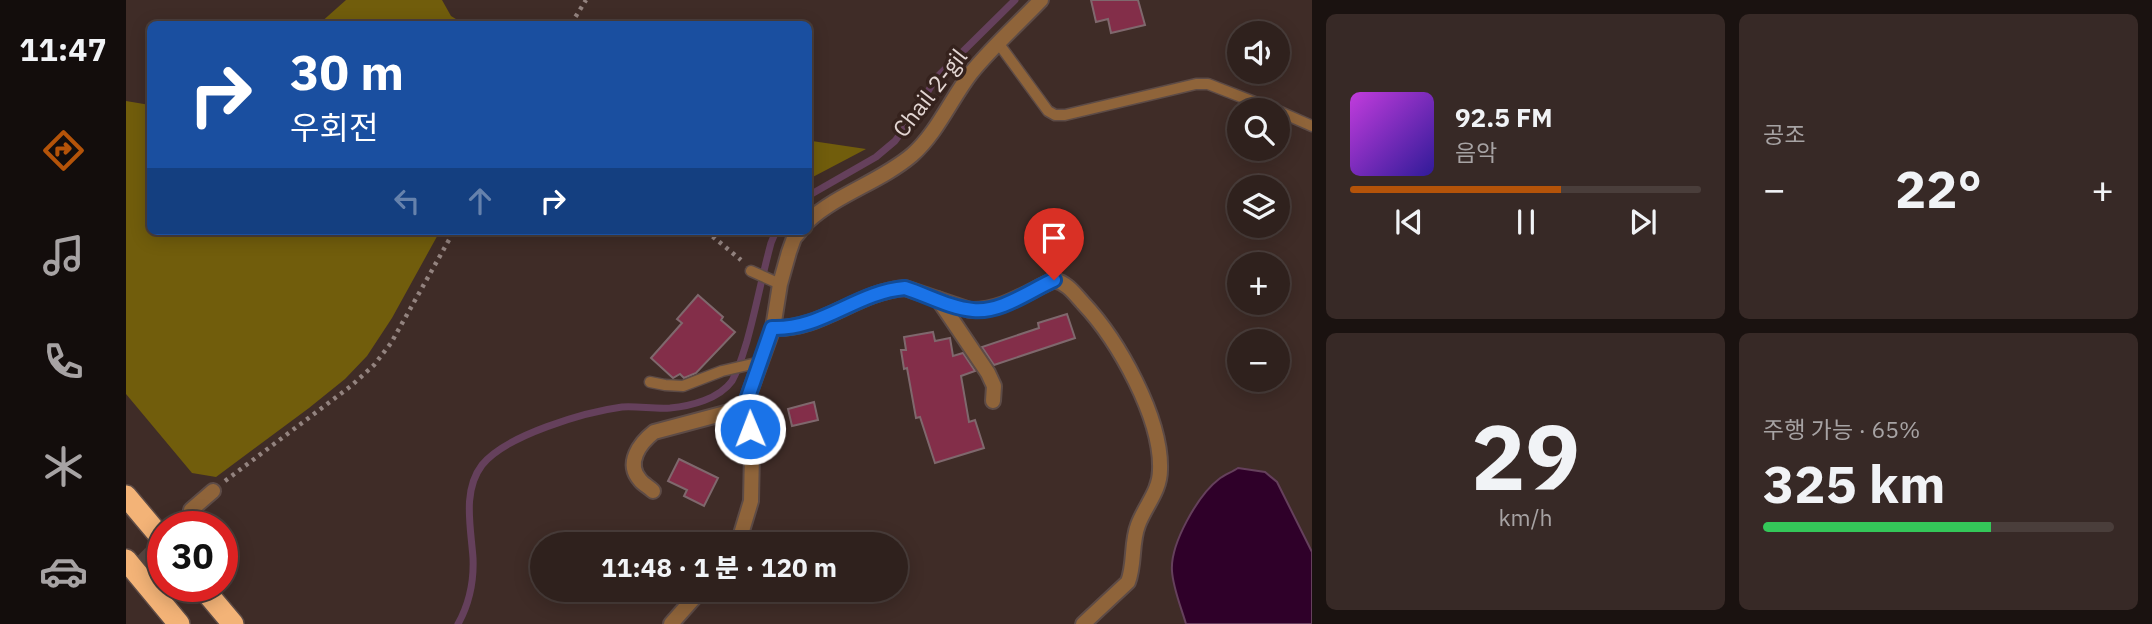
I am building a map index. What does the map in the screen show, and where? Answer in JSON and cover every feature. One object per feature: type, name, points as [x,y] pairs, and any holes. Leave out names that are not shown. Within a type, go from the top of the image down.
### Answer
[{"type":"highway","points":[[126,496],[147,521]]},
{"type":"highway","points":[[126,559],[179,624]]},
{"type":"highway","points":[[214,602],[233,624]]},
{"type":"street","name":"Chail 2-gil","points":[[812,218],[836,199],[896,168],[914,153],[926,141],[972,72],[1041,0]]},
{"type":"street","points":[[742,532],[751,501],[753,475],[748,407],[772,328],[780,284],[796,235]]},
{"type":"street","points":[[772,328],[814,323],[858,301],[897,289],[905,288],[970,310],[979,310],[1008,302],[1054,280],[1069,288],[1107,330],[1131,373],[1158,445],[1160,473],[1152,499],[1137,526],[1128,582],[1083,624]]},
{"type":"street","points":[[938,299],[988,373],[994,386],[993,401]]},
{"type":"street","points":[[653,491],[639,479],[634,468],[635,456],[645,439],[654,432],[748,407]]},
{"type":"street","points":[[191,510],[213,491]]},
{"type":"street","points":[[671,624],[690,602]]},
{"type":"lane","points":[[999,44],[1048,111],[1055,115],[1065,116],[1195,84],[1208,84],[1243,98]]},
{"type":"lane","points":[[1290,117],[1312,126]]},
{"type":"lane","points":[[751,271],[780,284]]},
{"type":"lane","points":[[650,382],[683,386],[722,371],[761,362]]},
{"type":"path","points":[[573,21],[586,0]]},
{"type":"path","points":[[213,491],[351,386],[374,365],[391,343],[452,235]]},
{"type":"path","points":[[710,235],[751,271]]},
{"type":"shaded area","points":[[346,0],[442,0],[451,16],[459,21],[322,21]]},
{"type":"shaded area","points":[[126,101],[147,104],[147,235],[438,235],[392,318],[367,356],[345,379],[309,408],[216,477],[192,473],[126,394]]},
{"type":"shaded area","points":[[812,141],[866,149],[812,177]]},
{"type":"shaded area","points":[[1238,468],[1265,472],[1277,482],[1312,552],[1312,624],[1186,624],[1172,571],[1180,534],[1194,508],[1211,486]]},
{"type":"building","points":[[1091,0],[1138,0],[1145,25],[1111,33],[1108,19],[1096,22]]},
{"type":"building","points":[[698,295],[723,317],[721,320],[735,332],[696,373],[684,378],[680,374],[673,378],[651,358],[682,323],[677,319]]},
{"type":"building","points":[[1067,314],[1075,338],[994,365],[982,347],[1039,328],[1038,323]]},
{"type":"building","points":[[933,332],[935,341],[950,338],[953,356],[963,353],[975,371],[961,376],[969,422],[975,420],[984,448],[935,463],[920,417],[916,418],[901,350],[906,350],[904,337]]},
{"type":"building","points":[[814,402],[818,420],[792,426],[788,409]]},
{"type":"building","points":[[679,459],[718,478],[704,506],[684,496],[687,490],[668,481]]},
{"type":"waterway","points":[[812,194],[876,157],[895,141],[936,78],[1015,0]]},
{"type":"waterway","points":[[458,624],[472,584],[470,498],[472,486],[482,465],[509,444],[568,420],[622,407],[664,408],[687,405],[720,393],[732,381],[742,356],[774,235]]},
{"type":"tunnel","points":[[126,578],[147,556]]},
{"type":"route","points":[[750,429],[748,397],[772,328],[814,323],[858,301],[897,289],[905,288],[970,310],[979,310],[1008,302],[1054,280]]}]
